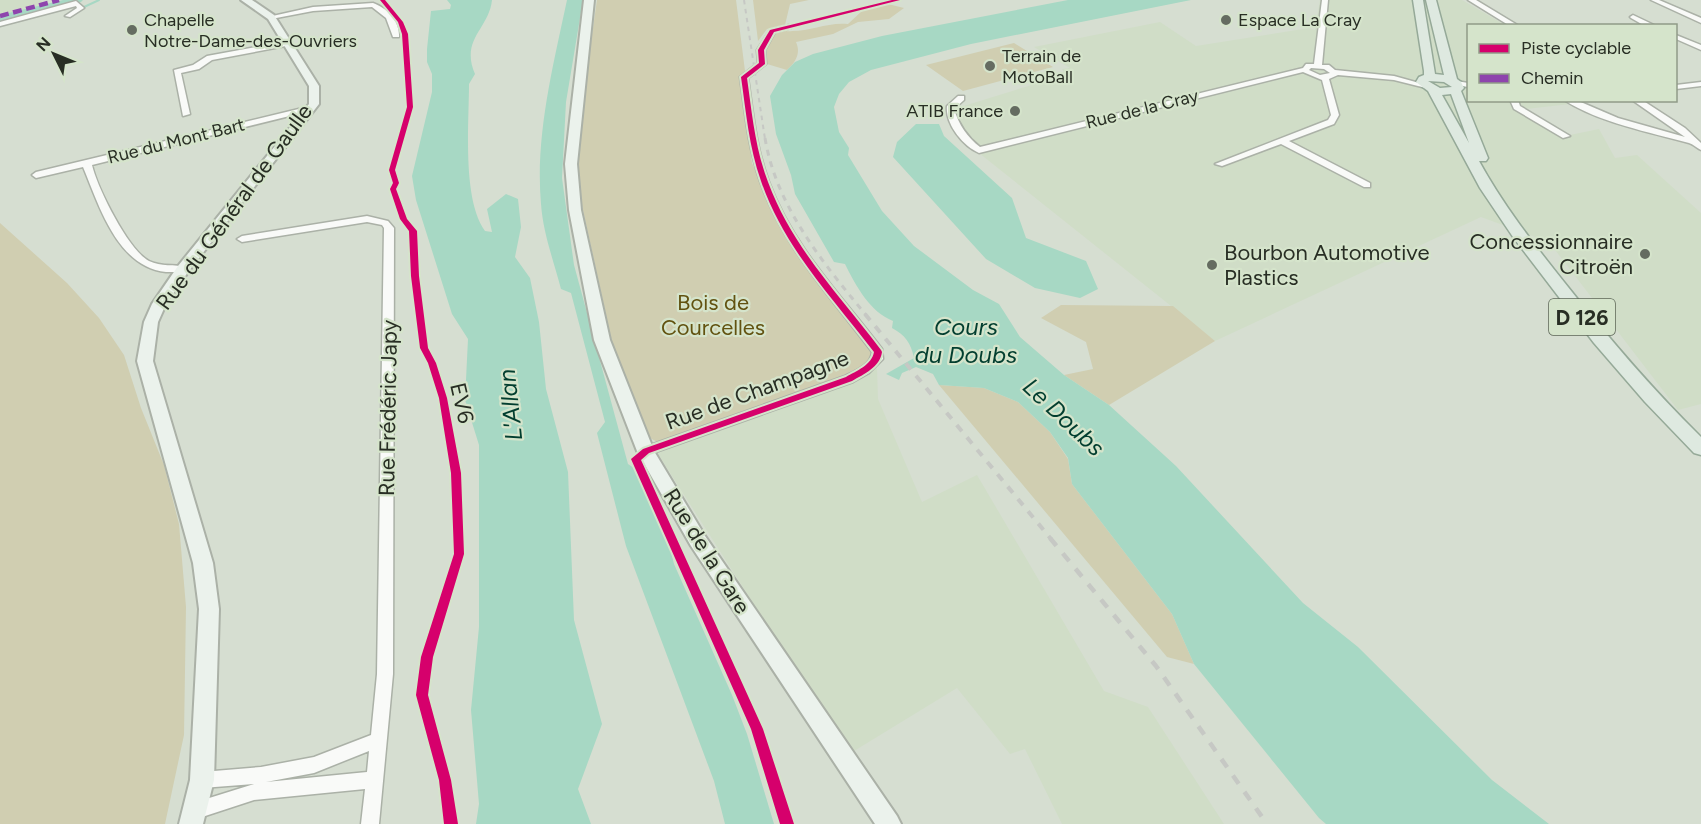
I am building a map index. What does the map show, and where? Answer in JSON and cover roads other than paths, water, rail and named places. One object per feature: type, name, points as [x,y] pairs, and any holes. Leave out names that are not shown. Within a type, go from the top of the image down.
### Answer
[{"type":"main road","name":"Rue du Général de Gaulle","points":[[194,817],[202,780],[209,609],[203,563],[190,513],[144,361],[151,322],[159,304],[183,269],[314,105],[314,86],[288,42],[271,17],[246,0]]},
{"type":"main road","name":"Rue de la Gare","points":[[589,0],[571,164],[575,210],[602,340],[646,451],[698,541],[889,824]]},
{"type":"main road","name":"D 126","points":[[1418,0],[1430,71],[1428,83],[1487,188],[1518,234],[1600,339],[1651,398],[1699,446]]},
{"type":"main road","name":"D 126","points":[[1431,0],[1459,86],[1467,126],[1492,182],[1522,231],[1556,278],[1699,446]]},
{"type":"main road","points":[[1428,83],[1459,86]]},
{"type":"street","points":[[1325,0],[1318,65],[1334,72],[1428,83]]},
{"type":"street","points":[[1471,0],[1513,24]]},
{"type":"street","points":[[1653,0],[1701,21]]},
{"type":"street","points":[[0,24],[75,2],[81,6],[68,16]]},
{"type":"street","points":[[271,17],[313,9],[373,5],[392,20],[396,35]]},
{"type":"street","points":[[1633,16],[1648,24]]},
{"type":"street","name":"Rue de Champagne","points":[[646,451],[849,379],[865,370],[877,359],[878,352],[797,248],[768,192],[755,152],[744,77],[762,64],[761,50],[772,31],[789,27]]},
{"type":"street","points":[[1677,37],[1701,48]]},
{"type":"street","points":[[186,114],[177,72],[196,67],[210,58],[288,42]]},
{"type":"street","name":"Rue de la Cray","points":[[961,98],[950,108],[952,117],[962,137],[979,150],[1318,65]]},
{"type":"street","points":[[1305,70],[1314,76],[1325,78],[1334,75],[1334,72]]},
{"type":"street","points":[[1219,164],[1331,122],[1334,118],[1325,78]]},
{"type":"street","points":[[1677,87],[1701,84]]},
{"type":"street","points":[[1515,102],[1517,107],[1566,136]]},
{"type":"street","points":[[1573,102],[1626,123],[1698,144]]},
{"type":"street","points":[[1639,102],[1698,144]]},
{"type":"street","name":"Rue du Mont Bart","points":[[183,269],[152,266],[139,259],[128,247],[99,194],[87,166],[88,163],[311,108]]},
{"type":"street","points":[[1282,141],[1367,185]]},
{"type":"street","points":[[36,175],[88,163]]},
{"type":"street","name":"Rue Frédéric Japy","points":[[242,239],[367,219],[385,222],[389,228],[385,674],[370,824]]},
{"type":"street","points":[[202,780],[261,775],[314,765],[379,739]]},
{"type":"street","points":[[194,817],[254,792],[375,780]]},
{"type":"water","name":"L'Allan","points":[[447,0],[492,0],[490,10],[473,43],[471,52],[475,74],[469,84],[470,181],[478,217],[485,231],[492,232],[487,209],[506,194],[518,199],[521,227],[515,257],[530,278],[539,322],[546,389],[568,472],[574,620],[602,724],[578,789],[591,824],[476,824],[479,804],[471,710],[479,627],[479,445],[465,400],[468,339],[452,314],[416,200],[412,176],[432,92],[432,74],[427,62],[431,11],[450,9],[451,5]]},
{"type":"water","points":[[567,0],[583,0],[566,102],[562,178],[574,265],[628,464],[634,468],[669,544],[674,564],[732,695],[747,734],[774,824],[725,824],[714,781],[626,546],[597,433],[605,422],[571,293],[561,289],[546,237],[540,179],[543,127]]},
{"type":"water","points":[[1068,0],[1191,0],[971,44],[871,70],[849,82],[839,94],[834,107],[839,132],[849,148],[848,155],[882,211],[914,246],[973,290],[999,304],[1020,337],[1064,375],[1109,405],[1176,466],[1303,603],[1358,647],[1492,780],[1549,824],[1326,824],[1194,664],[1172,614],[1072,484],[1068,458],[1050,432],[1018,402],[984,388],[939,385],[933,374],[916,367],[902,373],[899,380],[886,374],[914,358],[911,348],[907,340],[892,328],[893,321],[877,311],[864,297],[845,264],[834,262],[795,194],[791,175],[776,134],[770,96],[782,75],[795,62],[813,54],[882,36]]},
{"type":"water","points":[[916,124],[939,124],[944,136],[1012,198],[1026,238],[1086,261],[1098,289],[1080,298],[1035,288],[986,259],[893,157],[897,142]]},
{"type":"waterway","points":[[0,19],[77,0]]},
{"type":"waterway","points":[[84,7],[99,0]]},
{"type":"railway","points":[[744,0],[765,139]]},
{"type":"railway","points":[[765,138],[779,187],[790,210],[818,254],[866,315]]},
{"type":"railway","points":[[865,314],[1051,539]]},
{"type":"railway","points":[[1050,538],[1156,666],[1267,824]]},
{"type":"place","name":"Espace La Cray","points":[[1226,20]]},
{"type":"place","name":"Chapelle Notre-Dame-des-Ouvriers","points":[[132,30]]},
{"type":"place","name":"Terrain de MotoBall","points":[[990,66]]},
{"type":"place","name":"ATIB France","points":[[1015,111]]},
{"type":"place","name":"Concessionnaire Citroën","points":[[1645,254]]},
{"type":"place","name":"Bourbon Automotive Plastics","points":[[1212,265]]},
{"type":"park label","name":"Bois de Courcelles","points":[[713,314]]},
{"type":"water label","name":"Cours du Doubs","points":[[966,340]]},
{"type":"water label","name":"Le Doubs","points":[[1064,417]]}]
